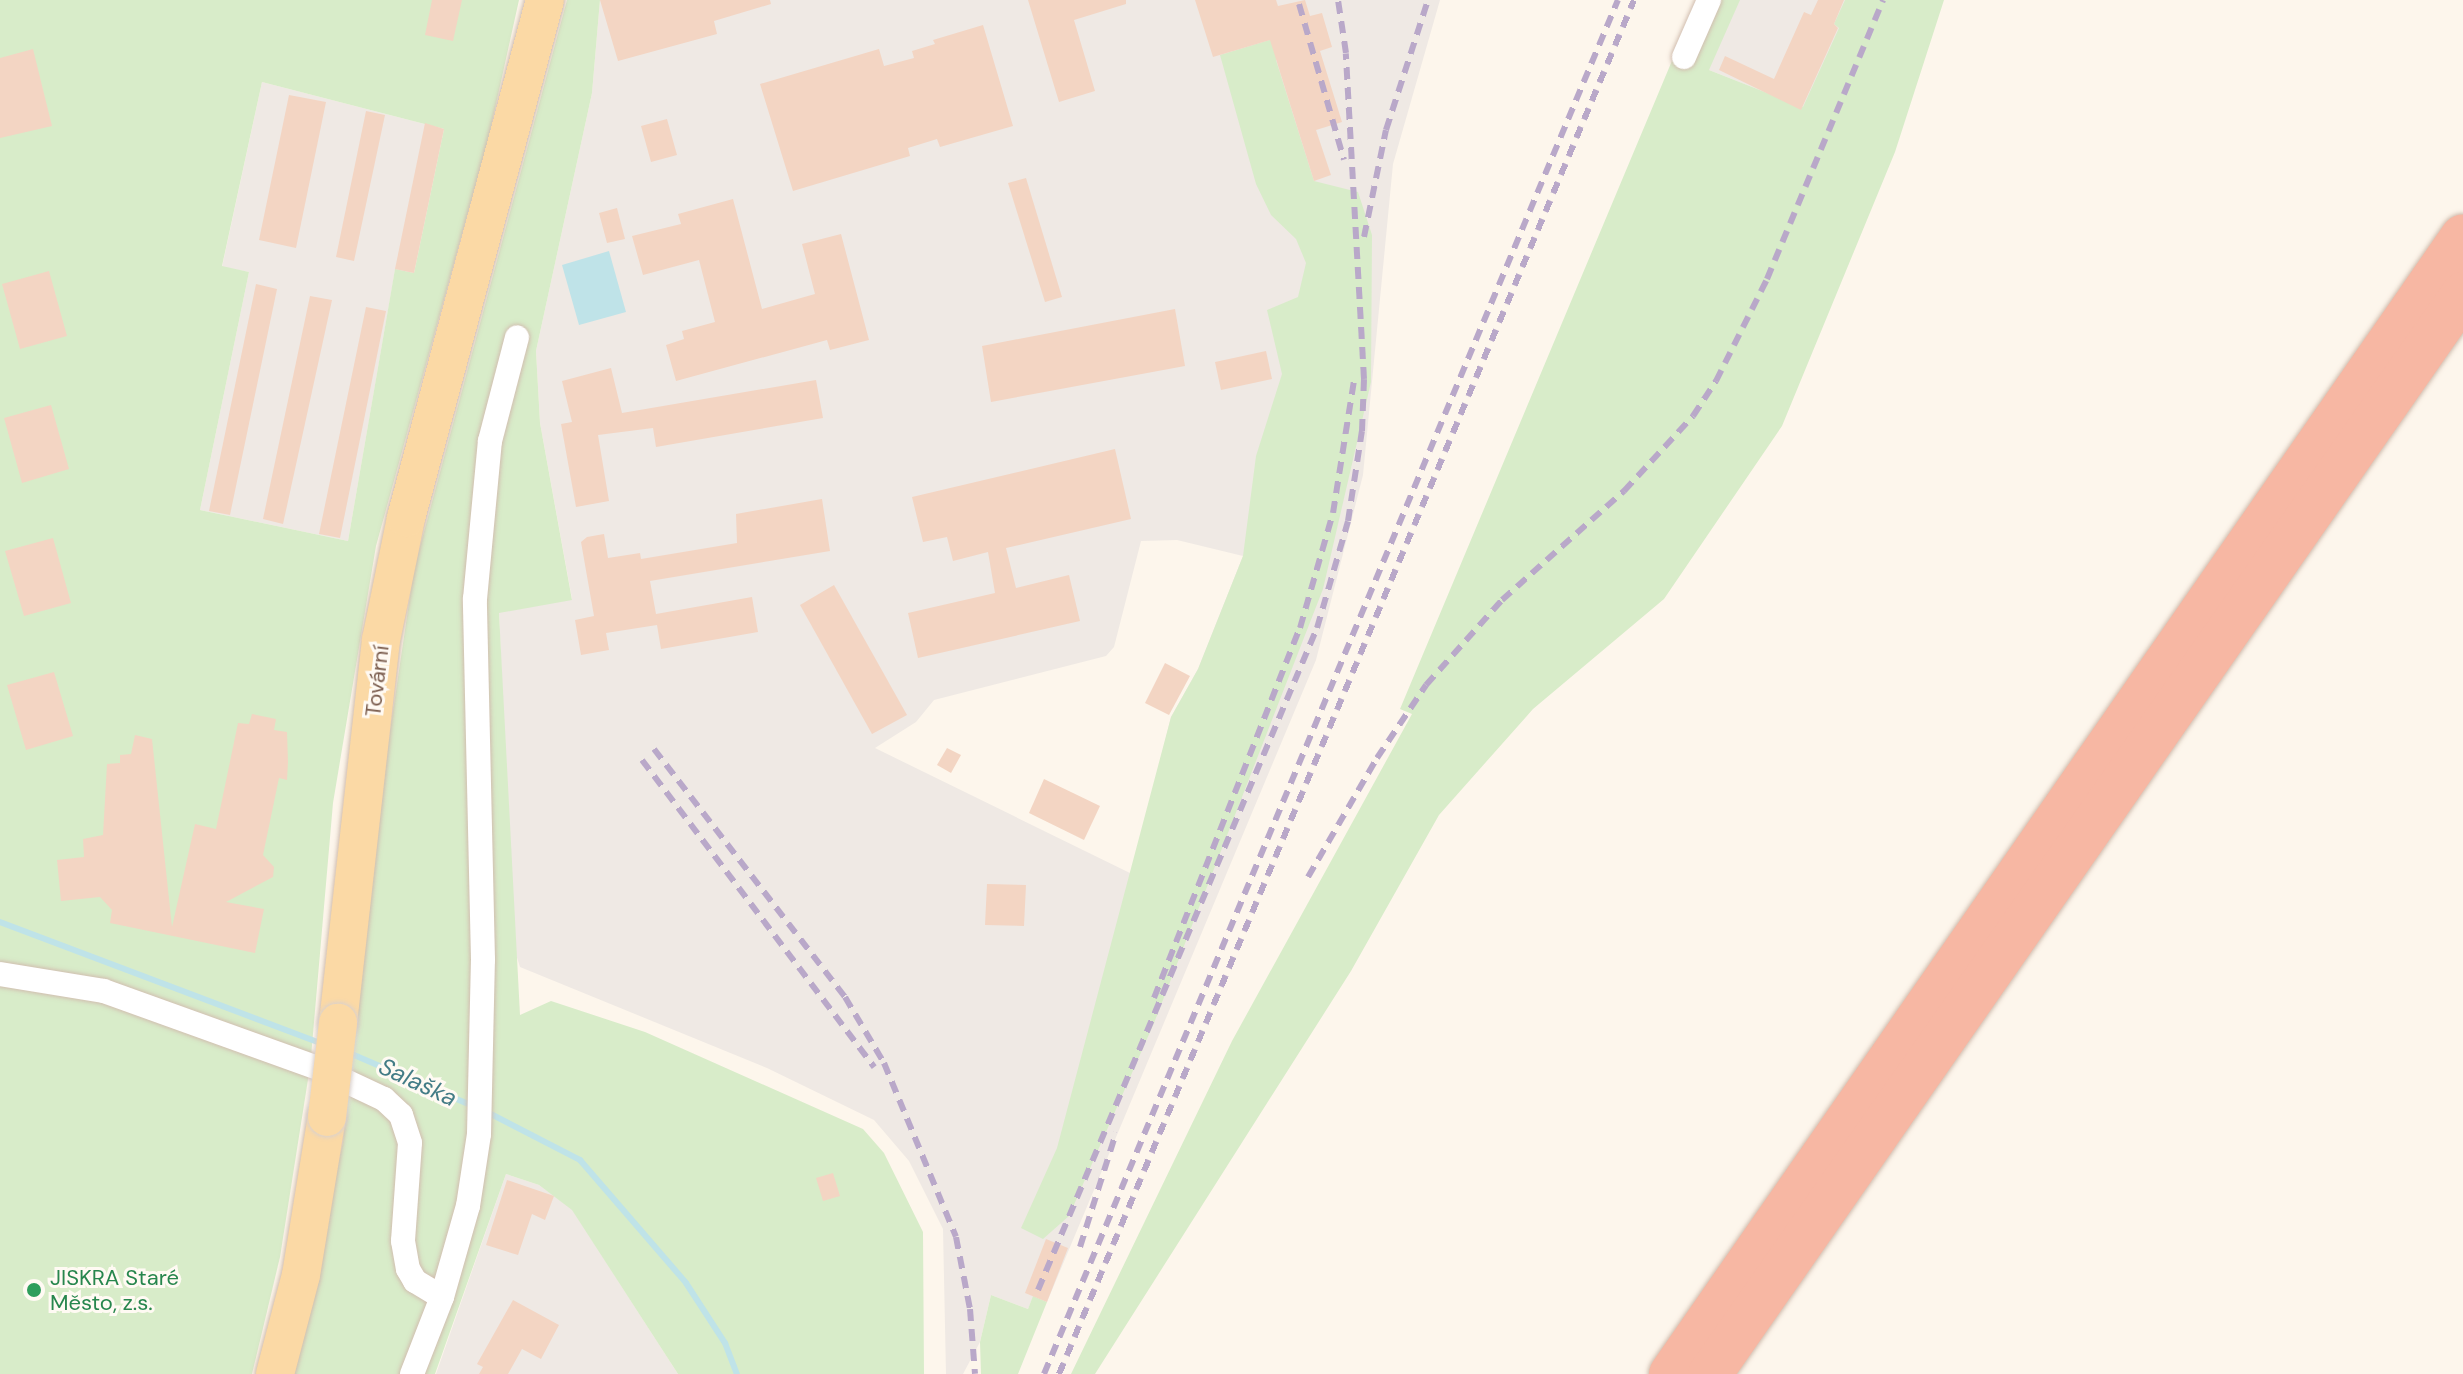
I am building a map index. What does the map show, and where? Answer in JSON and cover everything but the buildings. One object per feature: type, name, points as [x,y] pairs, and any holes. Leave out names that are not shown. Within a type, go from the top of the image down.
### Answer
[{"type":"highway","points":[[1671,1374],[2463,236]]},
{"type":"highway","points":[[1710,1374],[2463,294]]},
{"type":"main road","name":"Tovární","points":[[275,1374],[301,1275],[327,1117],[381,640],[403,533],[545,0]]},
{"type":"street","points":[[1684,57],[1709,0]]},
{"type":"street","points":[[412,1374],[442,1297],[468,1206],[479,1134],[482,1081],[475,599],[490,441],[517,337]]},
{"type":"street","points":[[0,974],[104,991],[318,1068],[384,1099],[401,1115],[410,1143],[403,1241],[408,1269],[415,1281],[442,1297]]},
{"type":"shaded area","points":[[600,0],[1440,0],[1393,164],[1363,475],[1316,660],[1047,1302],[1033,1297],[1028,1309],[991,1295],[980,1342],[963,1374],[946,1374],[943,1229],[909,1161],[874,1120],[767,1068],[520,967],[513,945],[499,612],[572,599],[540,423],[536,351],[592,93]],"holes":[[[1177,540],[1243,556],[1198,669],[1171,717],[1132,874],[875,748],[916,722],[934,700],[1106,656],[1114,647],[1141,541]]]},
{"type":"shaded area","points":[[1698,0],[1908,0],[1855,128],[1674,56]]},
{"type":"shaded area","points":[[262,82],[444,129],[414,273],[395,270],[348,541],[200,510],[249,272],[222,267]]},
{"type":"shaded area","points":[[506,1174],[539,1185],[572,1209],[678,1374],[436,1374]]},
{"type":"green space","points":[[0,0],[519,0],[488,140],[376,546],[333,803],[311,1057],[0,968]],"holes":[[[262,82],[444,129],[414,273],[395,269],[348,541],[200,510],[249,272],[222,266]]]},
{"type":"green space","points":[[567,0],[600,0],[592,93],[536,351],[540,423],[572,600],[499,613],[520,1015],[551,1001],[645,1032],[863,1129],[884,1153],[923,1232],[924,1374],[678,1374],[572,1210],[539,1185],[506,1174],[435,1374],[294,1374],[343,1142],[388,745],[414,569]]},
{"type":"green space","points":[[1716,0],[1740,0],[1709,70],[1803,107],[1839,28],[1834,24],[1845,0],[1944,0],[1895,152],[1782,426],[1664,599],[1533,709],[1439,815],[1351,971],[1095,1374],[1071,1374],[1232,1041],[1412,714],[1400,709],[1674,56]]},
{"type":"green space","points":[[1286,35],[1276,60],[1314,181],[1358,192],[1372,235],[1371,382],[1323,589],[1154,1023],[1069,1216],[1043,1239],[1021,1228],[1057,1148],[1171,717],[1198,669],[1243,556],[1256,456],[1282,374],[1267,310],[1298,297],[1306,263],[1296,239],[1271,215],[1256,184],[1220,55]]},
{"type":"green space","points":[[0,981],[89,993],[309,1073],[280,1257],[252,1374],[0,1374]]},
{"type":"green space","points":[[991,1295],[1028,1309],[1033,1296],[1047,1302],[1018,1374],[981,1374],[980,1342]]},
{"type":"water","points":[[609,251],[626,312],[579,325],[562,265]]},
{"type":"waterway","name":"Salaška","points":[[0,922],[321,1043]]},
{"type":"waterway","name":"Salaška","points":[[347,1052],[473,1106]]},
{"type":"waterway","name":"Salaška","points":[[487,1112],[580,1160],[686,1283],[725,1343],[737,1374]]},
{"type":"railway","points":[[1038,1290],[1317,628],[1348,521],[1362,431],[1364,379],[1346,53],[1338,0]]},
{"type":"railway","points":[[1364,237],[1386,130],[1428,0]]},
{"type":"railway","points":[[1044,1374],[1618,0]]},
{"type":"railway","points":[[1059,1374],[1634,0]]},
{"type":"railway","points":[[1308,877],[1377,758],[1426,685],[1502,600],[1624,491],[1693,416],[1716,381],[1767,279],[1883,0]]},
{"type":"railway","points":[[1299,4],[1344,160]]},
{"type":"railway","points":[[1154,998],[1300,628],[1333,513],[1354,380]]},
{"type":"railway","points":[[654,749],[845,997],[884,1063],[956,1237],[970,1309],[975,1374]]},
{"type":"railway","points":[[642,760],[874,1067]]},
{"type":"railway","points":[[1080,1247],[1116,1133]]},
{"type":"place","name":"JISKRA Staré Město, z.s.","points":[[34,1290]]}]
